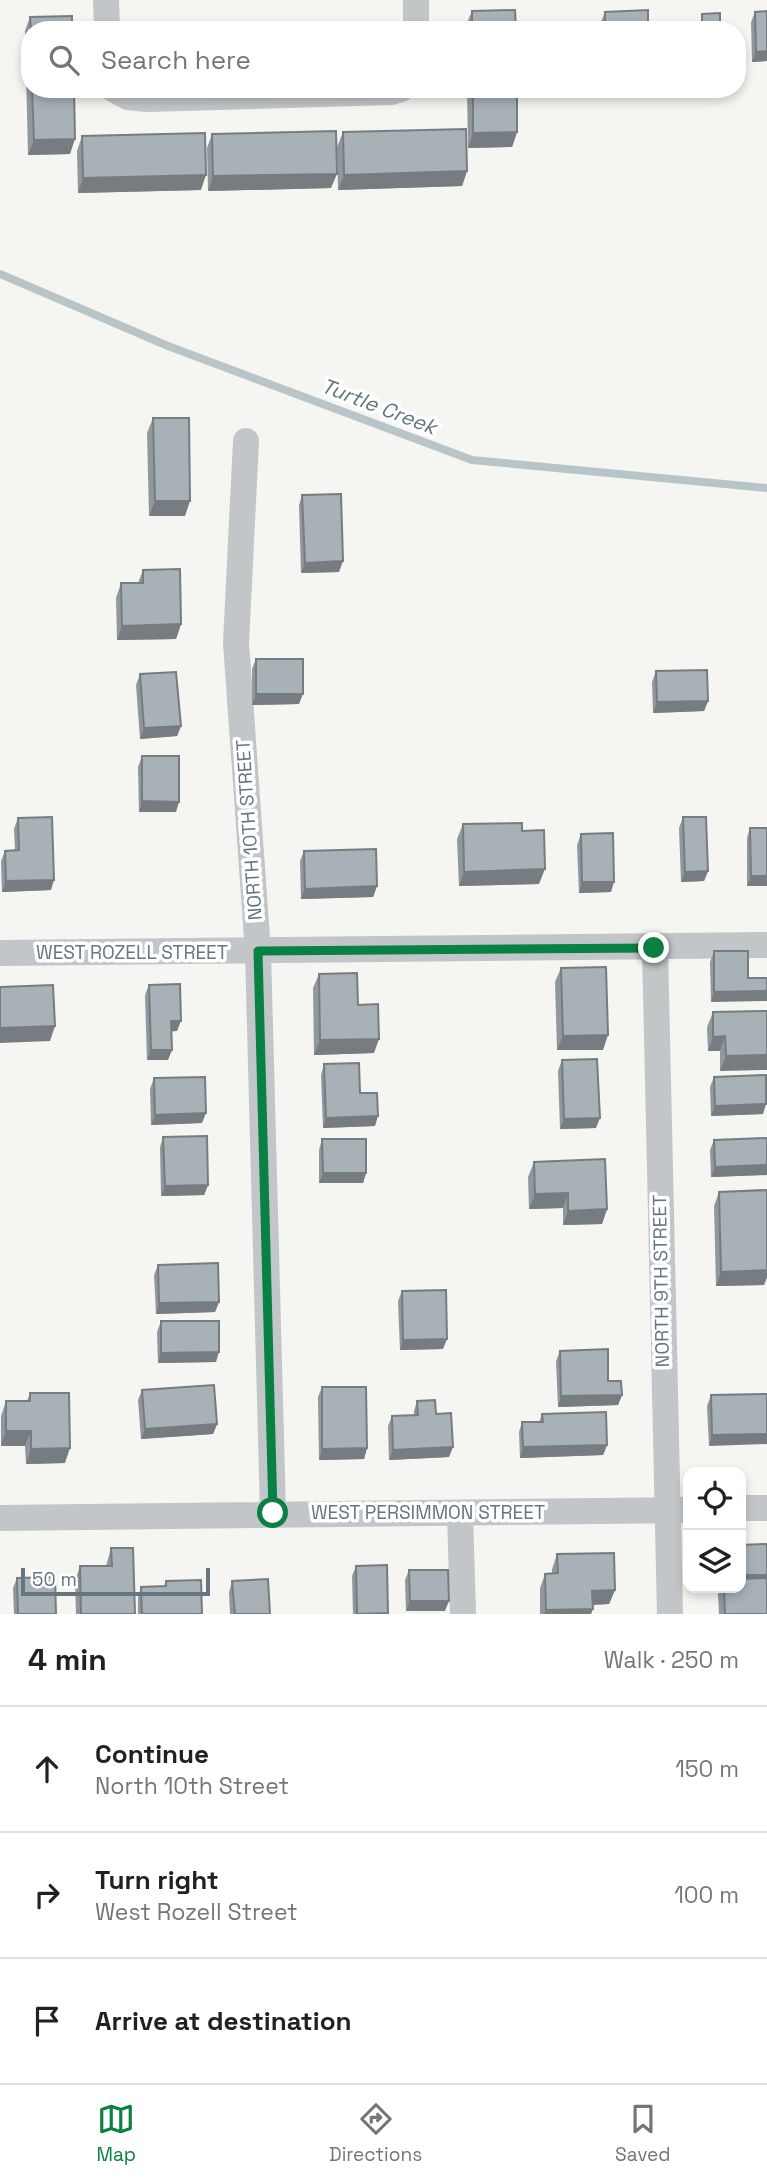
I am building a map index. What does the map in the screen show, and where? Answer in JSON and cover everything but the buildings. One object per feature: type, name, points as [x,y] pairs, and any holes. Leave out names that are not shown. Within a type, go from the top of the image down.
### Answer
[{"type":"street","points":[[106,0],[107,21]]},
{"type":"street","points":[[416,0],[416,21]]},
{"type":"street","points":[[138,98],[182,98]]},
{"type":"street","name":"NORTH 10TH STREET","points":[[246,441],[236,643],[258,951],[273,1513]]},
{"type":"street","name":"WEST ROZELL STREET","points":[[0,953],[767,945]]},
{"type":"street","name":"NORTH 9TH STREET","points":[[654,948],[678,1510],[670,1614]]},
{"type":"street","points":[[746,1508],[767,1508]]},
{"type":"street","name":"WEST PERSIMMON STREET","points":[[0,1518],[678,1510]]},
{"type":"street","points":[[460,1513],[463,1614]]},
{"type":"waterway","name":"Turtle Creek","points":[[0,274],[168,346],[472,460],[767,488]]},
{"type":"route","points":[[273,1513],[258,951],[654,948]]}]
